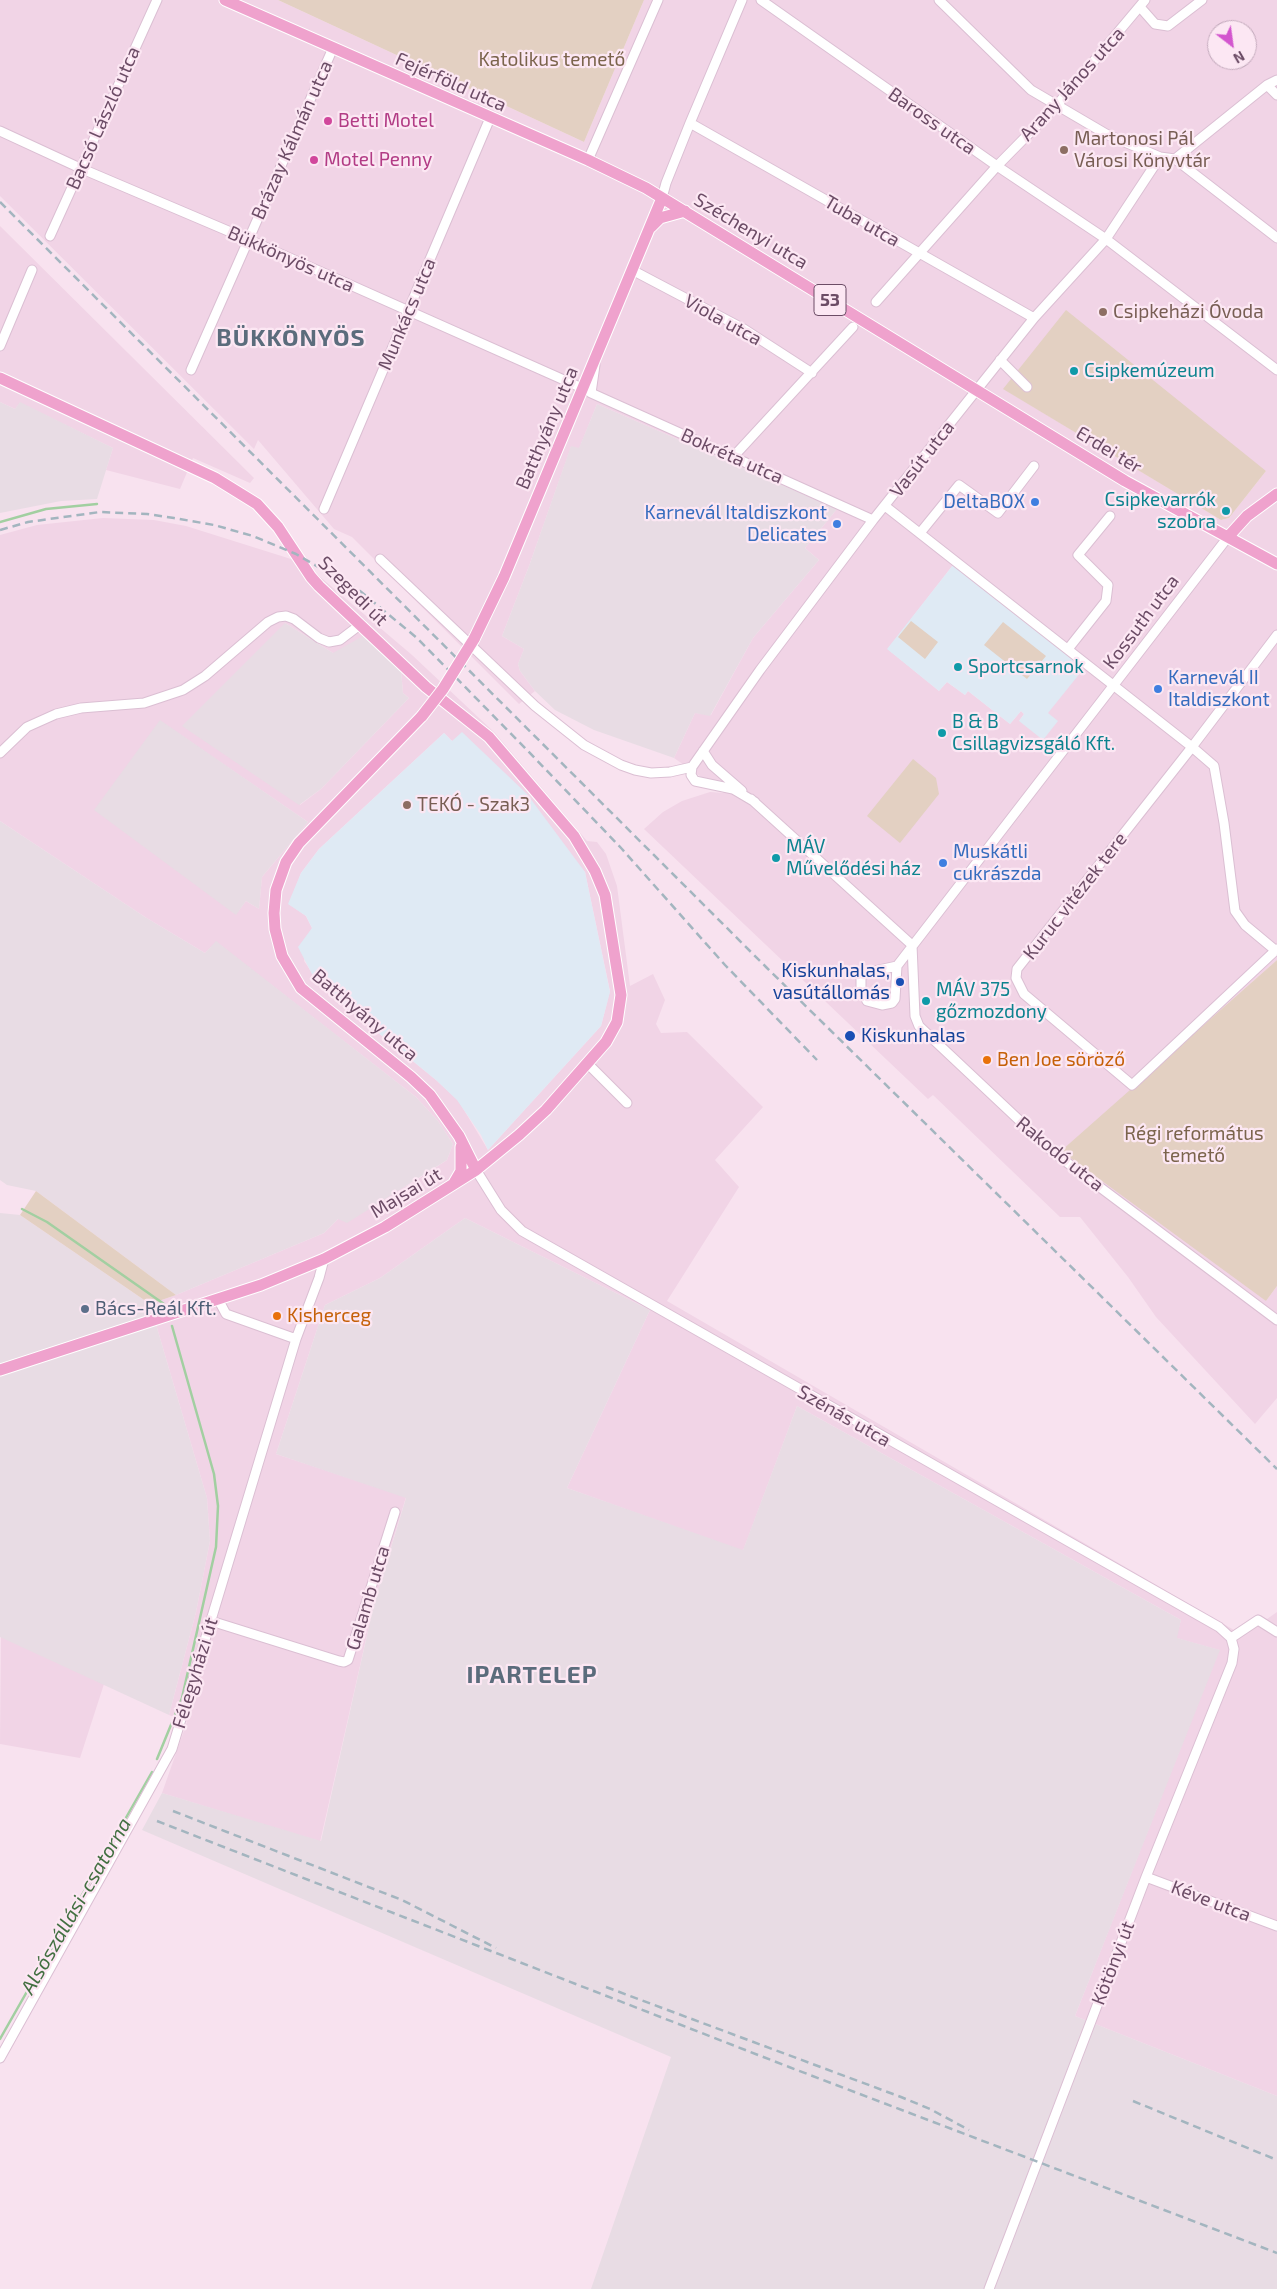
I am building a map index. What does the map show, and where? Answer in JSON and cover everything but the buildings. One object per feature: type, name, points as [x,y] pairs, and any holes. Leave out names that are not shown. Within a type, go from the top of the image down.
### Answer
[{"type":"main road","name":"Fejérföld utca","points":[[225,0],[588,160],[662,198]]},
{"type":"main road","name":"Széchenyi utca","points":[[662,198],[975,389]]},
{"type":"main road","name":"Batthyány utca","points":[[476,1170],[459,1136],[430,1095],[411,1077],[302,988],[282,956],[274,920],[276,890],[280,876],[299,843],[422,716],[443,689],[474,639],[504,577],[587,391],[596,356],[662,198]]},
{"type":"main road","points":[[649,229],[660,218],[685,211]]},
{"type":"main road","name":"Szegedi út","points":[[0,378],[215,478],[257,504],[278,527],[311,577],[426,687],[502,750],[574,836],[588,858]]},
{"type":"main road","name":"Erdei tér","points":[[975,389],[1125,481],[1228,537]]},
{"type":"main road","name":"Kossuth utca","points":[[1228,537],[1247,516],[1277,494]]},
{"type":"main road","name":"53","points":[[1228,537],[1277,564]]},
{"type":"main road","name":"Majsai út","points":[[0,1370],[218,1300],[324,1260],[385,1227],[451,1186],[476,1170],[519,1136],[588,1064],[606,1042],[617,1022],[621,995],[605,896],[588,858]]},
{"type":"main road","points":[[451,1186],[459,1176],[463,1165],[463,1154],[459,1136]]},
{"type":"street","name":"Bacsó László utca","points":[[50,236],[157,0]]},
{"type":"street","points":[[588,160],[658,0]]},
{"type":"street","name":"Batthyány utca","points":[[662,198],[690,123],[742,0]]},
{"type":"street","name":"Baross utca","points":[[761,0],[997,166],[1106,239],[1277,370]]},
{"type":"street","points":[[939,0],[1031,90],[1106,134],[1160,157],[1175,159],[1277,238]]},
{"type":"street","points":[[1142,3],[1155,24],[1168,26],[1202,0]]},
{"type":"street","name":"Arany János utca","points":[[876,302],[997,166],[1057,105],[1142,3]]},
{"type":"street","name":"Brázay Kálmán utca","points":[[190,370],[333,48]]},
{"type":"street","points":[[1175,159],[1267,85],[1277,80]]},
{"type":"street","points":[[1267,85],[1277,95]]},
{"type":"street","name":"Munkács utca","points":[[324,509],[490,118]]},
{"type":"street","name":"Tuba utca","points":[[690,123],[1034,318]]},
{"type":"street","name":"Bükkönyös utca","points":[[0,131],[587,391]]},
{"type":"street","name":"Vasút utca","points":[[692,767],[873,520],[943,434],[975,389],[1034,318],[1106,239],[1160,157]]},
{"type":"street","points":[[0,346],[32,270]]},
{"type":"street","name":"Viola utca","points":[[632,270],[744,329],[812,373]]},
{"type":"street","points":[[734,456],[853,327]]},
{"type":"street","points":[[1000,360],[1027,387]]},
{"type":"street","name":"Bokréta utca","points":[[587,391],[873,520]]},
{"type":"street","points":[[920,533],[958,485],[998,513],[1034,466]]},
{"type":"street","points":[[885,506],[1114,685]]},
{"type":"street","points":[[1068,649],[1106,601],[1108,585],[1078,555],[1110,516]]},
{"type":"street","name":"Kossuth utca","points":[[897,966],[1228,537]]},
{"type":"street","points":[[380,559],[535,706],[584,745],[620,765],[635,770],[670,772],[692,767],[691,775],[695,781],[733,790],[754,802]]},
{"type":"street","points":[[0,753],[27,727],[56,714],[81,708],[144,703],[183,690],[206,676],[268,622],[278,617],[286,616],[294,619],[319,638],[329,642],[340,640],[361,624]]},
{"type":"street","name":"Kuruc vitézek tere","points":[[1114,685],[1192,747],[1214,766],[1224,823],[1235,911],[1245,925],[1276,949],[1132,1085],[1024,994],[1017,983],[1017,969],[1192,747],[1277,635]]},
{"type":"street","points":[[703,751],[712,764],[912,945]]},
{"type":"street","name":"Rakodó utca","points":[[912,945],[915,1016],[919,1026],[1053,1152],[1277,1320]]},
{"type":"street","points":[[897,966],[895,999],[892,1003],[882,1005],[868,1001],[861,988],[861,977],[873,971],[897,966]]},
{"type":"street","points":[[588,1064],[627,1103]]},
{"type":"street","name":"Szénás utca","points":[[476,1170],[501,1210],[522,1231],[605,1280],[1219,1627],[1231,1638]]},
{"type":"street","name":"Félegyházi út","points":[[0,2058],[168,1759],[296,1339],[324,1260]]},
{"type":"street","points":[[218,1300],[226,1314],[296,1339]]},
{"type":"street","name":"Galamb utca","points":[[210,1621],[339,1661],[344,1662],[348,1660],[395,1512]]},
{"type":"street","points":[[1231,1638],[1258,1620],[1277,1632]]},
{"type":"street","name":"Kötönyi út","points":[[989,2289],[1146,1877],[1232,1663],[1234,1649],[1231,1638]]},
{"type":"street","name":"Kéve utca","points":[[1146,1877],[1277,1926]]},
{"type":"shaded area","points":[[0,0],[278,0],[584,142],[644,0],[1277,0],[1277,960],[1133,1088],[1266,1301],[1277,1286],[1277,1398],[1255,1424],[1156,1317],[1128,1277],[1080,1217],[1060,1217],[933,1095],[928,1099],[644,829],[663,812],[682,801],[710,792],[724,793],[674,758],[695,713],[711,715],[753,638],[819,560],[805,548],[837,509],[597,404],[579,449],[571,447],[502,636],[524,649],[518,664],[520,671],[535,691],[519,704],[352,537],[334,529],[258,440],[254,449],[0,196]],"holes":[[[1004,389],[1266,471],[1229,518],[1221,520]],[[953,565],[1048,713],[1019,721],[1024,714],[1021,711],[1010,724],[968,691],[965,695],[947,682],[939,691],[888,649]]]},
{"type":"shaded area","points":[[0,226],[254,478],[250,483],[193,458],[180,489],[106,470],[113,448],[20,403],[15,409],[0,402]]},
{"type":"shaded area","points":[[0,402],[15,409],[20,402],[113,448],[97,499],[61,501],[0,513]]},
{"type":"shaded area","points":[[597,404],[837,509],[805,548],[819,560],[753,638],[710,716],[695,713],[674,758],[594,730],[555,710],[535,691],[520,671],[518,664],[524,649],[502,636],[571,446],[579,448]]},
{"type":"shaded area","points":[[103,518],[154,520],[186,526],[291,559],[312,570],[412,655],[495,733],[587,841],[597,842],[606,854],[617,886],[630,986],[653,974],[665,1000],[656,1024],[661,1033],[687,1032],[763,1107],[715,1160],[739,1187],[667,1301],[1234,1630],[1258,1614],[1267,1619],[1277,1612],[1277,2096],[1075,2016],[1219,1650],[1176,1638],[1181,1620],[797,1406],[743,1551],[567,1488],[650,1310],[465,1218],[380,1278],[325,1305],[276,1454],[406,1497],[374,1604],[320,1842],[162,1793],[187,1722],[169,1715],[196,1612],[210,1541],[207,1498],[150,1304],[324,1233],[338,1219],[412,1183],[447,1160],[453,1144],[438,1121],[416,1097],[216,942],[205,953],[145,917],[0,821],[0,535],[37,525]],"holes":[[[285,623],[333,653],[401,670],[403,693],[409,698],[321,789],[300,805]],[[160,721],[308,822],[262,877],[259,909],[246,901],[236,914]],[[444,733],[585,872],[610,991],[601,1026],[488,1150],[458,1100],[322,987],[304,961],[312,928],[306,916],[289,904],[301,873],[319,849]]]},
{"type":"shaded area","points":[[953,565],[1085,667],[1048,713],[1058,721],[1043,740],[1019,721],[1024,714],[1021,711],[1010,724],[968,691],[965,695],[947,682],[939,691],[887,649]]},
{"type":"shaded area","points":[[285,623],[333,653],[363,636],[401,670],[403,693],[409,698],[321,789],[299,805],[182,726]]},
{"type":"shaded area","points":[[160,720],[308,822],[262,877],[259,909],[246,901],[236,915],[94,810]]},
{"type":"shaded area","points":[[462,732],[527,794],[585,872],[610,992],[601,1026],[488,1150],[481,1135],[457,1100],[436,1080],[322,987],[313,976],[298,947],[312,928],[306,916],[288,904],[301,873],[319,849],[444,733],[452,741]]},
{"type":"shaded area","points":[[0,821],[145,917],[205,953],[216,941],[416,1097],[438,1121],[453,1144],[447,1160],[347,1223],[338,1219],[324,1233],[176,1295],[36,1191],[7,1185],[0,1180]]},
{"type":"shaded area","points":[[0,1213],[20,1215],[150,1304],[207,1498],[210,1541],[196,1612],[169,1715],[0,1637]]},
{"type":"shaded area","points":[[465,1218],[650,1310],[567,1488],[743,1550],[797,1406],[1181,1620],[1177,1638],[1220,1650],[1075,2016],[1277,2096],[1277,2289],[591,2289],[671,2057],[142,1830],[162,1793],[321,1841],[374,1604],[406,1498],[276,1454],[325,1305],[380,1278]]},
{"type":"shaded area","points":[[1,1636],[104,1684],[80,1758],[0,1744]]},
{"type":"green space","name":"Katolikus temető","points":[[278,0],[644,0],[584,142]]},
{"type":"green space","points":[[1066,310],[1266,471],[1229,518],[1221,520],[1003,389]]},
{"type":"green space","points":[[911,621],[938,642],[925,659],[898,637]]},
{"type":"green space","points":[[1003,622],[1046,656],[1027,679],[984,645]]},
{"type":"green space","points":[[913,759],[936,778],[939,794],[900,843],[867,816]]},
{"type":"green space","name":"Régi református temető","points":[[1277,960],[1277,1286],[1266,1301],[1061,1151]]},
{"type":"green space","points":[[36,1191],[176,1295],[150,1304],[20,1215]]},
{"type":"waterway","points":[[0,522],[46,509],[97,504]]},
{"type":"waterway","name":"Alsószállási-csatorna","points":[[22,1209],[47,1222],[164,1304]]},
{"type":"waterway","name":"Alsószállási-csatorna","points":[[157,1759],[182,1698],[216,1547],[218,1506],[214,1474],[172,1326]]},
{"type":"waterway","name":"Alsószállási-csatorna","points":[[0,2039],[152,1772]]},
{"type":"railway","points":[[0,202],[766,967],[1277,1469]]},
{"type":"railway","points":[[0,530],[28,522],[100,512],[147,514],[174,518],[214,525],[253,536],[296,554],[360,591],[417,638],[527,750],[622,849],[725,965],[817,1060]]},
{"type":"railway","points":[[173,1811],[402,1900],[496,1948]]},
{"type":"railway","points":[[157,1821],[789,2067],[1277,2253]]},
{"type":"railway","points":[[606,1987],[901,2097],[930,2109],[969,2130]]},
{"type":"railway","points":[[1133,2101],[1277,2160]]},
{"type":"place","name":"Betti Motel","points":[[328,121]]},
{"type":"place","name":"Martonosi Pál Városi Könyvtár","points":[[1064,150]]},
{"type":"place","name":"Motel Penny","points":[[314,160]]},
{"type":"place","name":"Csipkeházi Óvoda","points":[[1103,312]]},
{"type":"place","name":"Csipkemúzeum","points":[[1074,371]]},
{"type":"place","name":"DeltaBOX","points":[[1035,502]]},
{"type":"place","name":"Csipkevarrók szobra","points":[[1226,511]]},
{"type":"place","name":"Karnevál Italdiszkont Delicates","points":[[837,524]]},
{"type":"place","name":"Sportcsarnok","points":[[958,667]]},
{"type":"place","name":"Karnevál II Italdiszkont","points":[[1158,689]]},
{"type":"place","name":"B & B Csillagvizsgáló Kft.","points":[[942,733]]},
{"type":"place","name":"TEKÓ - Szak3","points":[[407,805]]},
{"type":"place","name":"MÁV Művelődési ház","points":[[776,858]]},
{"type":"place","name":"Muskátli cukrászda","points":[[943,863]]},
{"type":"place","name":"Kiskunhalas, vasútállomás","points":[[900,982]]},
{"type":"place","name":"MÁV 375 gőzmozdony","points":[[926,1001]]},
{"type":"place","name":"Kiskunhalas","points":[[850,1036]]},
{"type":"place","name":"Ben Joe söröző","points":[[987,1060]]},
{"type":"place","name":"Bács-Reál Kft.","points":[[85,1309]]},
{"type":"place","name":"Kisherceg","points":[[277,1316]]},
{"type":"district","name":"BÜKKÖNYÖS","points":[[291,338]]},
{"type":"district","name":"IPARTELEP","points":[[532,1675]]}]
